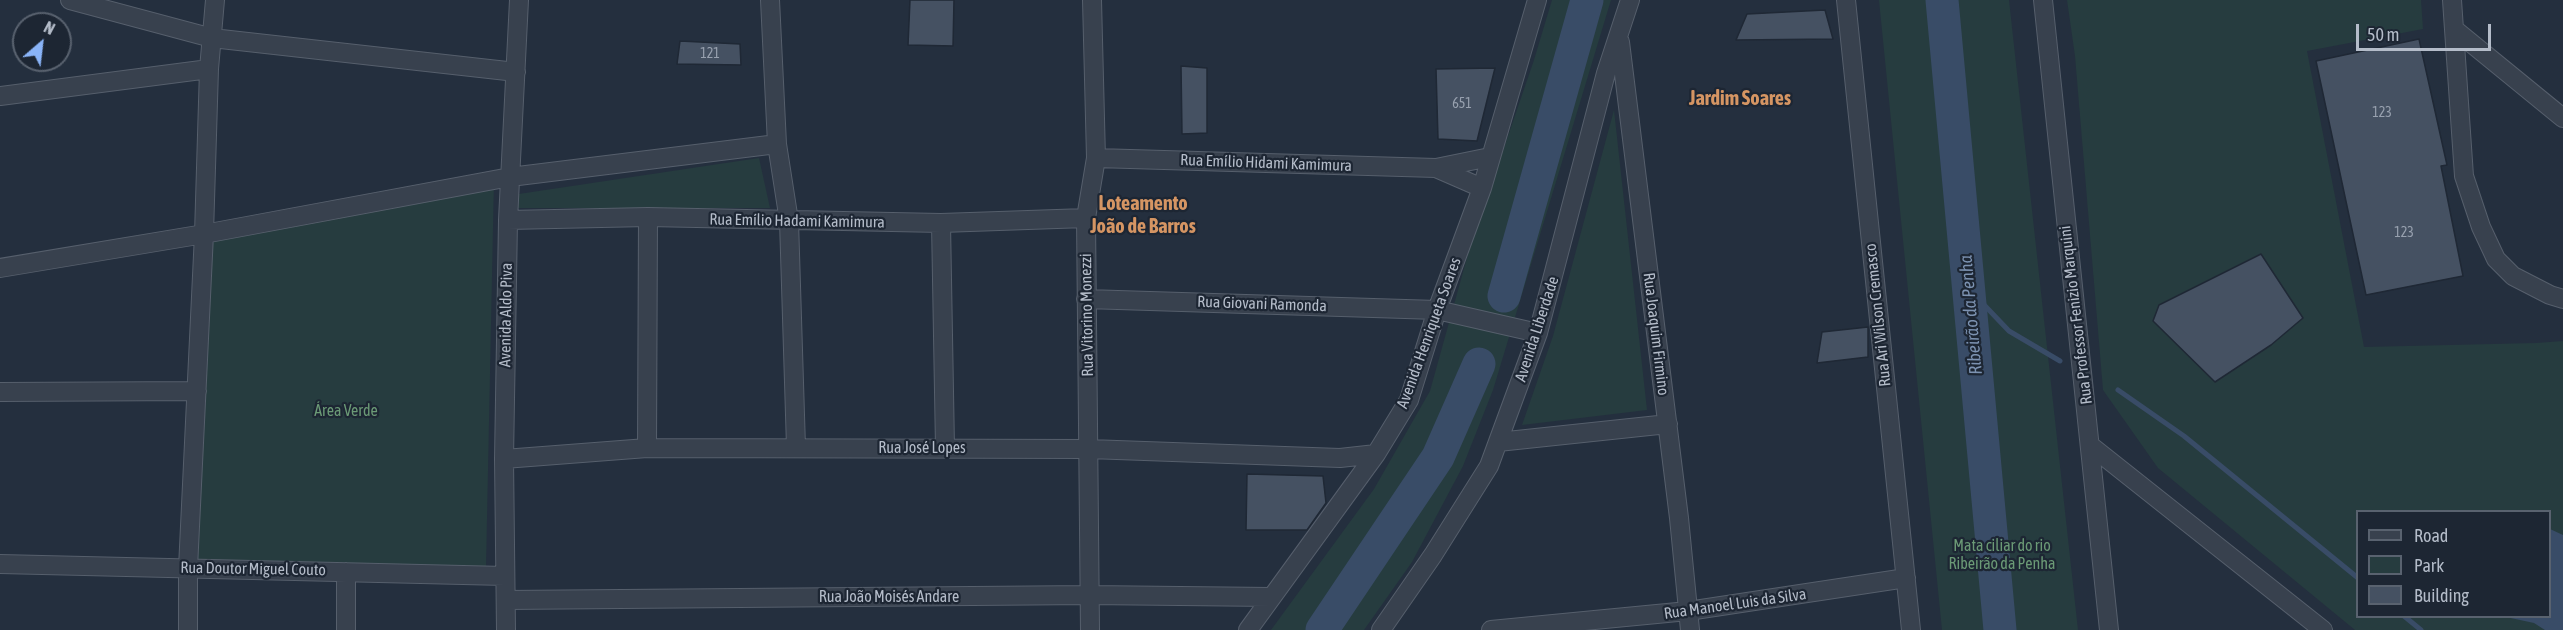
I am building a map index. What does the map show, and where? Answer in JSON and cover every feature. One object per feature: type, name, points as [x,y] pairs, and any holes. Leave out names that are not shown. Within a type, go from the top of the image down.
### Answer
[{"type":"street","points":[[70,0],[212,38],[516,72]]},
{"type":"street","points":[[188,630],[188,568],[204,234],[209,69],[215,0]]},
{"type":"street","name":"Avenida Aldo Piva","points":[[506,630],[504,459],[508,220],[519,0]]},
{"type":"street","points":[[770,0],[777,144],[789,221],[796,447]]},
{"type":"street","name":"Rua Vitorino Monezzi","points":[[1090,630],[1086,218],[1096,158],[1092,0]]},
{"type":"street","name":"Avenida Henriqueta Soares","points":[[1248,630],[1376,454],[1408,400],[1437,310],[1482,188],[1537,0]]},
{"type":"street","name":"Avenida Liberdade","points":[[1381,630],[1433,555],[1489,466],[1538,333],[1606,73],[1630,0]]},
{"type":"street","name":"Rua Ari Wilson Cremasco","points":[[1846,0],[1911,630]]},
{"type":"street","name":"Rua Professor Fenizio Marquini","points":[[2043,0],[2109,630]]},
{"type":"street","points":[[2452,0],[2464,176],[2481,227],[2496,259],[2513,276],[2563,299]]},
{"type":"street","points":[[2454,29],[2563,118]]},
{"type":"street","name":"Rua Joaquim Firmino","points":[[1619,38],[1668,424],[1690,630]]},
{"type":"street","points":[[0,96],[209,69]]},
{"type":"street","points":[[0,268],[204,234],[510,177],[777,144]]},
{"type":"street","name":"Rua Emílio Hidami Kamimura","points":[[1096,158],[1436,168],[1490,157]]},
{"type":"street","name":"Rua Emílio Hidami Kamimura","points":[[1436,168],[1482,188]]},
{"type":"street","points":[[647,448],[648,217]]},
{"type":"street","name":"Rua Emílio Hadami Kamimura","points":[[508,220],[648,217],[941,223],[1086,218]]},
{"type":"street","points":[[941,223],[945,448]]},
{"type":"street","name":"Rua Giovani Ramonda","points":[[1086,299],[1437,310],[1538,333]]},
{"type":"street","points":[[0,392],[197,391]]},
{"type":"street","points":[[1498,442],[1668,424]]},
{"type":"street","points":[[2091,446],[2323,630]]},
{"type":"street","name":"Rua José Lopes","points":[[504,459],[647,448],[796,447],[1089,448],[1340,458],[1376,454]]},
{"type":"street","points":[[1340,458],[1356,481]]},
{"type":"street","name":"Rua Doutor Miguel Couto","points":[[0,564],[505,576]]},
{"type":"street","points":[[346,572],[346,630]]},
{"type":"street","name":"Rua Manoel Luis da Silva","points":[[1491,630],[1688,612],[1906,578]]},
{"type":"street","name":"Rua João Moisés Andare","points":[[506,600],[1089,595],[1271,597]]},
{"type":"green space","points":[[1552,0],[1611,0],[1493,390],[1463,466],[1412,562],[1364,630],[1271,630],[1374,489],[1430,391],[1470,247],[1534,60]]},
{"type":"green space","name":"Mata ciliar do rio Ribeirão da Penha","points":[[1879,0],[2009,0],[2078,630],[1942,630]]},
{"type":"green space","points":[[2067,0],[2421,0],[2423,29],[2307,51],[2364,347],[2563,341],[2563,630],[2355,630],[2158,468],[2103,390],[2075,56]]},
{"type":"green space","points":[[1614,110],[1647,410],[1522,425],[1553,336]]},
{"type":"green space","points":[[759,158],[770,208],[514,208],[512,195]]},
{"type":"green space","name":"Área Verde","points":[[494,179],[486,567],[194,560],[211,241]]},
{"type":"water","points":[[2551,529],[2563,535],[2563,630],[2545,630],[2534,623],[2511,618],[2551,618]]},
{"type":"building","points":[[910,0],[954,0],[953,46],[908,45]]},
{"type":"building","points":[[1825,10],[1833,39],[1736,40],[1747,14]]},
{"type":"building","points":[[2419,39],[2447,165],[2441,166],[2463,276],[2366,295],[2316,61]]},
{"type":"building","points":[[680,41],[740,44],[741,65],[677,64]]},
{"type":"building","points":[[1181,66],[1207,68],[1207,133],[1182,134]]},
{"type":"building","points":[[1495,68],[1477,141],[1438,139],[1436,69]]},
{"type":"building","points":[[2261,254],[2303,318],[2271,345],[2215,382],[2153,321],[2159,305]]},
{"type":"building","points":[[1868,327],[1868,357],[1817,363],[1822,332]]},
{"type":"building","points":[[1247,474],[1323,476],[1326,503],[1307,530],[1246,530]]},
{"type":"waterway","points":[[1504,296],[1587,0]]},
{"type":"waterway","name":"Ribeirão da Penha","points":[[1942,0],[2000,630]]},
{"type":"waterway","points":[[1968,288],[2009,331],[2060,361]]},
{"type":"waterway","points":[[1322,630],[1438,457],[1479,364]]},
{"type":"waterway","points":[[2118,390],[2184,436],[2356,576]]},
{"type":"waterway","points":[[2406,618],[2421,630]]},
{"type":"district","name":"Jardim Soares","points":[[1740,99]]},
{"type":"district","name":"Loteamento João de Barros","points":[[1143,216]]}]
